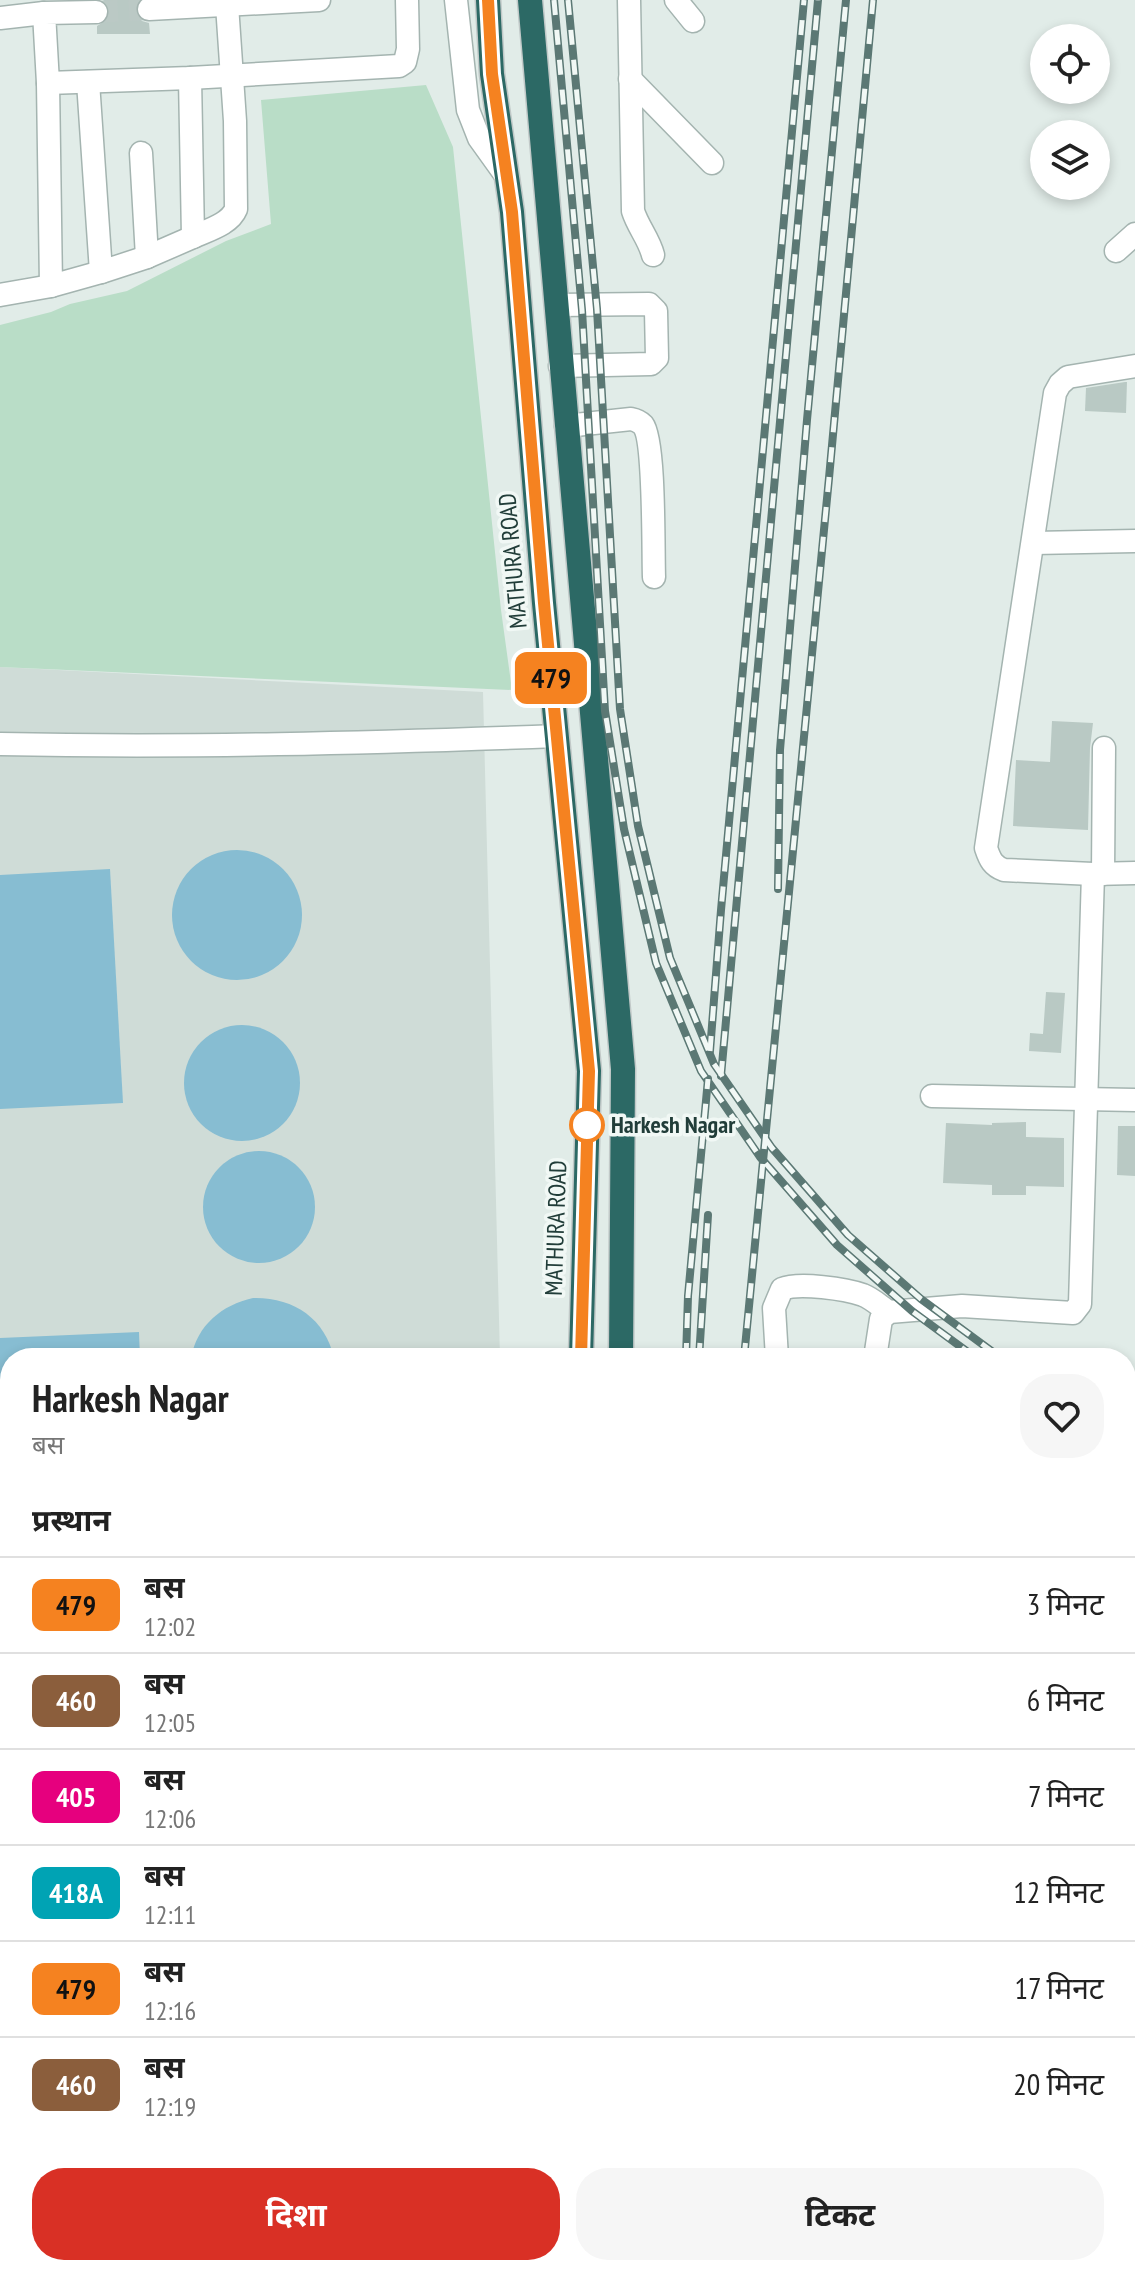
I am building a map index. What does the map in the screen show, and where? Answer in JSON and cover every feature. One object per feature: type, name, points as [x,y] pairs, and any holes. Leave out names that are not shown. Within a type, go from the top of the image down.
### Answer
[{"type":"highway","name":"MATHURA ROAD","points":[[488,0],[492,74],[512,212],[589,1071],[581,1348]]},
{"type":"highway","points":[[530,0],[623,1069],[621,1348]]},
{"type":"street","points":[[149,9],[305,0]]},
{"type":"street","points":[[48,83],[399,66],[405,62],[408,49],[407,0]]},
{"type":"street","points":[[456,0],[468,110],[479,138],[507,177]]},
{"type":"street","points":[[629,0],[633,211],[653,255]]},
{"type":"street","points":[[676,0],[693,21]]},
{"type":"street","points":[[0,295],[51,286],[147,257],[235,214],[233,75],[227,5]]},
{"type":"street","points":[[0,18],[96,12]]},
{"type":"street","points":[[44,13],[51,286]]},
{"type":"street","points":[[190,78],[193,237]]},
{"type":"street","points":[[630,79],[712,163]]},
{"type":"street","points":[[88,82],[101,272]]},
{"type":"street","points":[[141,153],[147,257]]},
{"type":"street","points":[[1116,251],[1135,234]]},
{"type":"street","points":[[557,305],[649,304],[656,311],[657,358],[651,364],[560,366]]},
{"type":"street","points":[[1135,366],[1068,377],[1055,393],[986,848],[990,860],[1004,870],[1135,873]]},
{"type":"street","points":[[566,426],[631,419],[644,426],[650,455],[654,577]]},
{"type":"street","points":[[1034,543],[1135,541]]},
{"type":"street","points":[[0,744],[140,746],[557,736]]},
{"type":"street","points":[[877,1348],[881,1319],[889,1312],[962,1306],[1073,1313],[1078,1310],[1104,748]]},
{"type":"street","points":[[932,1096],[1135,1100]]},
{"type":"street","points":[[776,1348],[774,1308],[782,1289],[789,1286],[860,1294],[889,1312]]},
{"type":"shaded area","points":[[0,667],[483,692],[500,1348],[0,1348]]},
{"type":"green space","points":[[426,85],[453,147],[512,690],[0,667],[0,325],[127,291],[226,241],[271,224],[261,100]]},
{"type":"water","points":[[237,850],[262,855],[283,869],[297,890],[302,915],[297,940],[283,961],[262,975],[237,980],[212,975],[191,961],[177,940],[172,915],[177,890],[191,869],[212,855]]},
{"type":"water","points":[[110,869],[123,1103],[0,1109],[0,875]]},
{"type":"water","points":[[242,1025],[264,1030],[283,1042],[295,1061],[300,1083],[295,1105],[283,1124],[264,1136],[242,1141],[220,1136],[201,1124],[189,1105],[184,1083],[189,1061],[201,1042],[220,1030]]},
{"type":"water","points":[[259,1151],[281,1155],[299,1167],[311,1185],[315,1207],[311,1229],[299,1247],[281,1259],[259,1263],[237,1259],[219,1247],[207,1229],[203,1207],[207,1185],[219,1167],[237,1155]]},
{"type":"water","points":[[268,1299],[294,1306],[315,1321],[331,1348],[194,1348],[213,1318],[242,1301]]},
{"type":"water","points":[[139,1332],[140,1348],[0,1348],[0,1338]]},
{"type":"building","points":[[103,0],[139,0],[135,9],[137,16],[149,23],[150,34],[97,34],[97,26],[108,19],[110,12]]},
{"type":"building","points":[[1127,382],[1126,413],[1085,411],[1086,388]]},
{"type":"building","points":[[1052,721],[1093,723],[1088,830],[1013,826],[1016,760],[1050,762]]},
{"type":"building","points":[[1046,992],[1065,993],[1061,1053],[1029,1051],[1030,1033],[1043,1034]]},
{"type":"building","points":[[1026,1122],[1026,1137],[1064,1138],[1064,1187],[1026,1186],[1026,1195],[992,1195],[992,1185],[943,1183],[946,1123],[992,1125]]},
{"type":"building","points":[[1118,1126],[1135,1126],[1135,1176],[1117,1175]]},
{"type":"tunnel","points":[[96,12],[149,9]]},
{"type":"railway","points":[[554,0],[582,310],[605,711],[624,829],[656,963],[701,1071],[760,1157],[837,1245],[912,1311],[962,1348]]},
{"type":"railway","points":[[568,0],[597,309],[620,709],[638,826],[670,958],[714,1064],[772,1148],[848,1235],[921,1299],[987,1348]]},
{"type":"railway","points":[[710,1051],[804,0]]},
{"type":"railway","points":[[721,1076],[818,0]]},
{"type":"railway","points":[[778,889],[780,750],[846,0]]},
{"type":"railway","points":[[745,1348],[873,0]]},
{"type":"railway","points":[[686,1348],[688,1296],[708,1079]]},
{"type":"railway","points":[[700,1348],[708,1215]]},
{"type":"bus line","name":"479","points":[[488,0],[492,74],[512,212],[544,603],[589,1071],[581,1348]]},
{"type":"place","name":"Harkesh Nagar","points":[[587,1125]]}]
